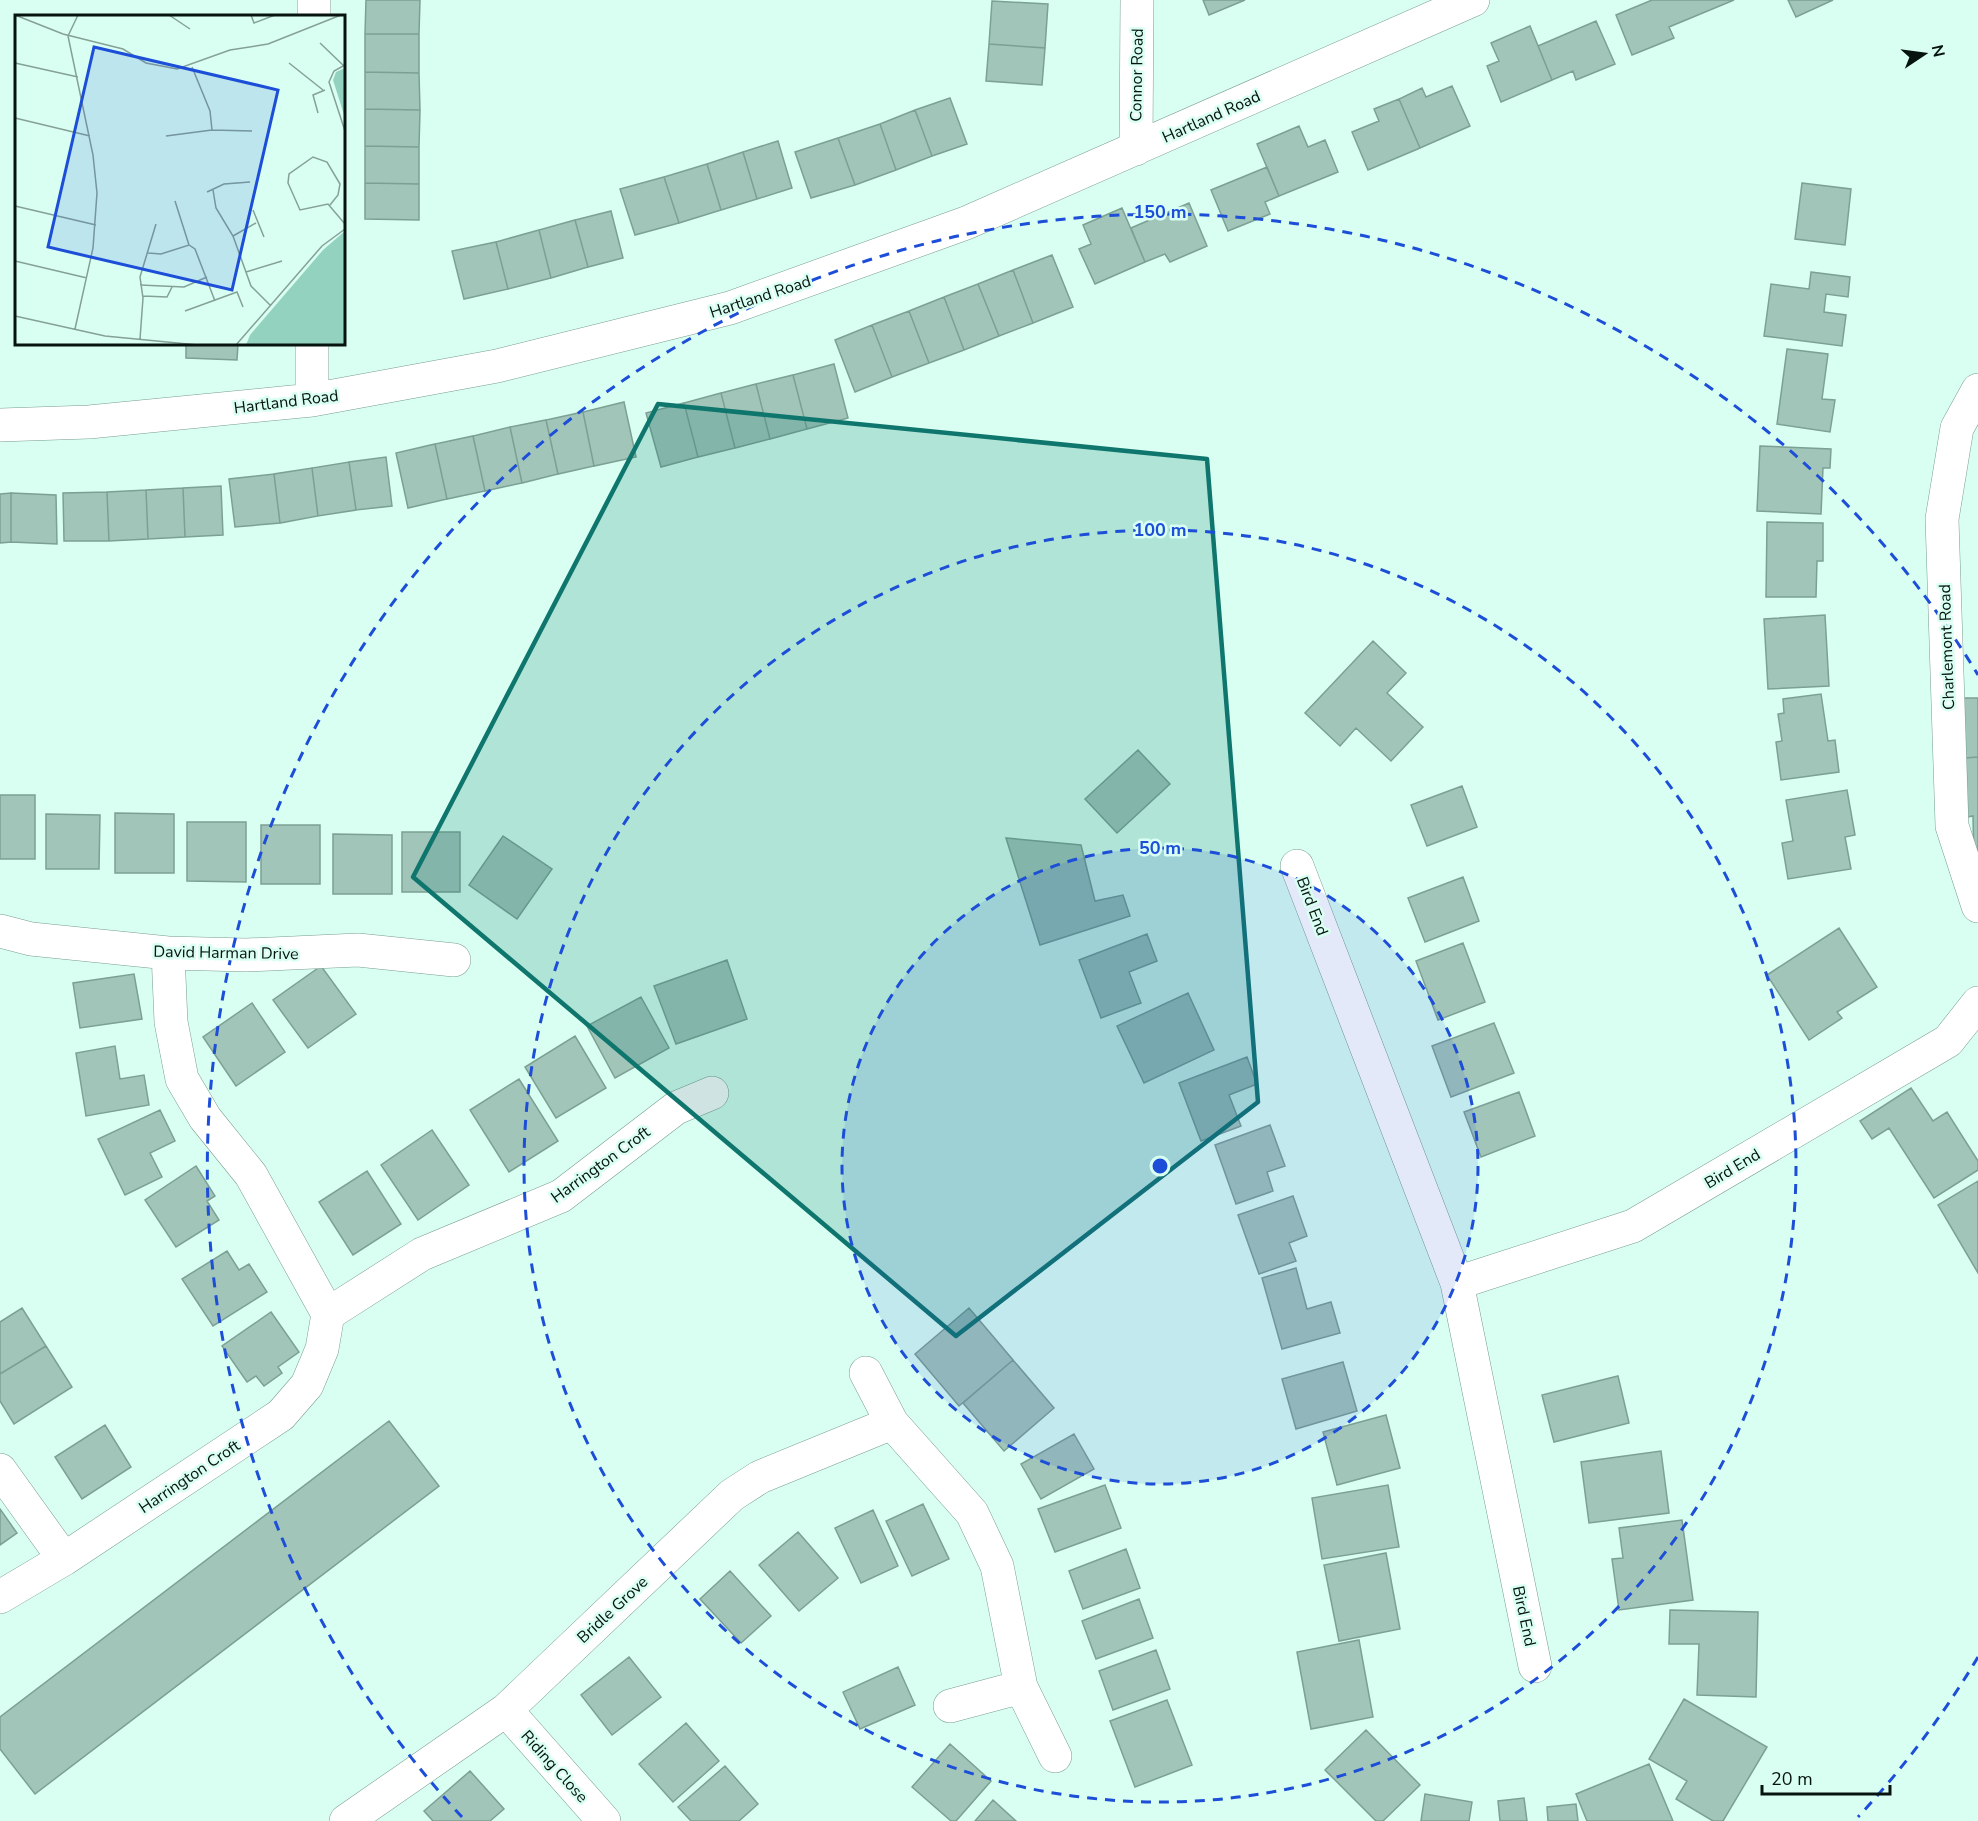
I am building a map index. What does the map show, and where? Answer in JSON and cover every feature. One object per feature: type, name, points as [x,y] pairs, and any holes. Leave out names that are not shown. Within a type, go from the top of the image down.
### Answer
[{"type":"street","name":"Connor Road","points":[[1136,149],[1137,0]]},
{"type":"street","name":"Hartland Road","points":[[0,425],[89,422],[312,400],[497,366],[730,308],[966,224],[1473,0]]},
{"type":"street","points":[[312,345],[312,400]]},
{"type":"street","name":"Charlemont Road","points":[[1978,390],[1957,428],[1942,519],[1952,826],[1978,906]]},
{"type":"street","name":"Bird End","points":[[1297,866],[1457,1283],[1535,1666]]},
{"type":"street","name":"David Harman Drive","points":[[0,930],[31,939],[168,953],[246,955],[358,950],[454,960]]},
{"type":"street","points":[[168,953],[171,1022],[182,1079],[205,1118],[251,1175],[328,1314]]},
{"type":"street","name":"Bird End","points":[[1457,1283],[1633,1226],[1948,1041],[1978,1003]]},
{"type":"street","name":"Harrington Croft","points":[[0,1597],[64,1559],[280,1415],[307,1385],[322,1349],[328,1314],[422,1254],[561,1196],[676,1108],[712,1093]]},
{"type":"street","points":[[866,1373],[892,1424],[931,1463],[972,1513],[997,1566],[1022,1687],[1055,1756]]},
{"type":"street","name":"Bridle Grove","points":[[346,1821],[506,1710],[732,1496],[760,1477],[892,1424]]},
{"type":"street","points":[[0,1470],[64,1559]]},
{"type":"street","points":[[950,1706],[1022,1687]]},
{"type":"street","name":"Riding Close","points":[[506,1710],[604,1821]]},
{"type":"highlighted area","points":[[658,404],[1207,459],[1258,1102],[956,1336],[413,877]]},
{"type":"building","points":[[366,0],[420,0],[419,34],[365,34]]},
{"type":"building","points":[[1203,0],[1245,0],[1209,15]]},
{"type":"building","points":[[1652,0],[1734,0],[1669,27],[1674,38],[1632,55],[1616,15]]},
{"type":"building","points":[[1788,0],[1833,0],[1796,17]]},
{"type":"building","points":[[992,1],[1048,4],[1045,48],[989,44]]},
{"type":"building","points":[[1596,21],[1615,64],[1576,80],[1573,71],[1552,80],[1538,46]]},
{"type":"building","points":[[1530,26],[1552,80],[1501,102],[1487,66],[1499,61],[1491,43]]},
{"type":"building","points":[[365,34],[419,34],[419,73],[365,72]]},
{"type":"building","points":[[989,44],[1045,48],[1042,85],[986,81]]},
{"type":"building","points":[[365,72],[419,73],[420,110],[365,109]]},
{"type":"building","points":[[1452,86],[1470,126],[1420,148],[1399,99],[1422,88],[1426,97]]},
{"type":"building","points":[[950,98],[967,144],[932,156],[915,110]]},
{"type":"building","points":[[1399,99],[1420,148],[1368,170],[1352,132],[1379,121],[1374,109]]},
{"type":"building","points":[[365,109],[420,110],[419,147],[365,146]]},
{"type":"building","points":[[915,110],[932,156],[896,170],[880,124]]},
{"type":"building","points":[[880,124],[896,170],[855,185],[838,138]]},
{"type":"building","points":[[1299,126],[1308,147],[1325,140],[1338,172],[1279,196],[1257,144]]},
{"type":"building","points":[[838,138],[855,185],[811,198],[795,152]]},
{"type":"building","points":[[778,141],[792,188],[757,199],[743,152]]},
{"type":"building","points":[[365,146],[419,147],[419,184],[365,183]]},
{"type":"building","points":[[743,152],[757,199],[721,210],[707,164]]},
{"type":"building","points":[[707,164],[721,210],[679,223],[664,177]]},
{"type":"building","points":[[1267,167],[1279,196],[1265,202],[1270,214],[1228,231],[1211,190]]},
{"type":"building","points":[[664,177],[679,223],[635,235],[620,189]]},
{"type":"building","points":[[365,183],[419,184],[419,220],[365,219]]},
{"type":"building","points":[[1802,183],[1851,189],[1845,245],[1795,239]]},
{"type":"building","points":[[1189,203],[1207,246],[1170,262],[1165,254],[1145,262],[1131,228]]},
{"type":"building","points":[[1122,208],[1145,262],[1095,284],[1079,249],[1091,244],[1083,225]]},
{"type":"building","points":[[611,211],[623,258],[588,267],[575,220]]},
{"type":"building","points":[[575,220],[588,267],[551,278],[539,230]]},
{"type":"building","points":[[539,230],[551,278],[508,289],[496,242]]},
{"type":"building","points":[[496,242],[508,289],[464,299],[452,251]]},
{"type":"building","points":[[1052,255],[1073,307],[1033,323],[1013,270]]},
{"type":"building","points":[[1013,270],[1033,323],[999,336],[978,284]]},
{"type":"building","points":[[1811,272],[1850,277],[1848,297],[1826,294],[1824,312],[1846,315],[1842,346],[1764,336],[1771,284],[1809,289]]},
{"type":"building","points":[[978,284],[999,336],[964,350],[944,297]]},
{"type":"building","points":[[944,297],[964,350],[929,363],[909,311]]},
{"type":"building","points":[[909,311],[929,363],[892,377],[872,325]]},
{"type":"building","points":[[872,325],[892,377],[855,392],[835,340]]},
{"type":"building","points":[[186,345],[238,345],[237,360],[186,358]]},
{"type":"building","points":[[1787,349],[1828,354],[1822,399],[1835,400],[1830,432],[1777,424]]},
{"type":"building","points":[[834,364],[848,418],[807,429],[793,375]]},
{"type":"building","points":[[793,375],[807,429],[770,439],[756,384]]},
{"type":"building","points":[[756,384],[770,439],[735,448],[721,393]]},
{"type":"building","points":[[721,393],[735,448],[698,457],[684,403]]},
{"type":"building","points":[[624,402],[636,457],[594,466],[583,412]]},
{"type":"building","points":[[684,403],[698,457],[661,467],[646,413]]},
{"type":"building","points":[[583,412],[594,466],[558,474],[546,420]]},
{"type":"building","points":[[546,420],[558,474],[522,483],[510,427]]},
{"type":"building","points":[[510,427],[522,483],[485,491],[473,436]]},
{"type":"building","points":[[473,436],[485,491],[447,499],[435,444]]},
{"type":"building","points":[[435,444],[447,499],[408,508],[396,453]]},
{"type":"building","points":[[1760,446],[1831,449],[1830,468],[1823,468],[1821,514],[1757,511]]},
{"type":"building","points":[[386,457],[392,506],[356,510],[349,462]]},
{"type":"building","points":[[349,462],[356,510],[318,516],[312,468]]},
{"type":"building","points":[[312,468],[318,516],[280,523],[274,474]]},
{"type":"building","points":[[274,474],[280,523],[235,527],[229,479]]},
{"type":"building","points":[[221,486],[223,535],[185,537],[183,488]]},
{"type":"building","points":[[183,488],[185,537],[148,539],[146,490]]},
{"type":"building","points":[[146,490],[148,539],[109,541],[107,492]]},
{"type":"building","points":[[107,492],[109,541],[64,541],[63,493]]},
{"type":"building","points":[[11,493],[56,495],[57,544],[11,542]]},
{"type":"building","points":[[11,493],[11,542],[0,543],[0,494]]},
{"type":"building","points":[[1767,522],[1823,523],[1823,561],[1817,561],[1816,597],[1766,597]]},
{"type":"building","points":[[1825,615],[1829,686],[1768,689],[1764,619]]},
{"type":"building","points":[[1373,641],[1406,673],[1387,693],[1423,727],[1391,761],[1356,728],[1340,746],[1305,713]]},
{"type":"building","points":[[1821,694],[1828,741],[1835,740],[1839,772],[1781,780],[1776,742],[1782,741],[1778,714],[1784,713],[1783,699]]},
{"type":"building","points":[[1962,698],[1978,698],[1978,757],[1965,758]]},
{"type":"building","points":[[1138,750],[1170,784],[1117,833],[1085,799]]},
{"type":"building","points":[[1978,757],[1978,864],[1974,864],[1973,816],[1967,817],[1965,758]]},
{"type":"building","points":[[1462,786],[1477,827],[1427,846],[1411,805]]},
{"type":"building","points":[[1847,790],[1855,835],[1845,837],[1851,869],[1788,879],[1782,843],[1793,841],[1786,800]]},
{"type":"building","points":[[0,795],[35,795],[35,859],[0,859]]},
{"type":"building","points":[[115,813],[174,814],[174,873],[115,873]]},
{"type":"building","points":[[46,814],[100,815],[99,869],[46,869]]},
{"type":"building","points":[[187,822],[246,822],[246,882],[187,881]]},
{"type":"building","points":[[261,825],[320,825],[320,884],[261,884]]},
{"type":"building","points":[[402,832],[460,832],[460,892],[402,892]]},
{"type":"building","points":[[333,834],[392,835],[392,894],[333,894]]},
{"type":"building","points":[[503,836],[552,869],[517,919],[469,885]]},
{"type":"building","points":[[1006,838],[1081,845],[1095,901],[1123,895],[1130,916],[1040,945]]},
{"type":"building","points":[[1463,877],[1479,921],[1425,942],[1408,898]]},
{"type":"building","points":[[1839,928],[1877,987],[1837,1012],[1842,1018],[1809,1040],[1767,975]]},
{"type":"building","points":[[1147,934],[1157,961],[1129,972],[1141,1003],[1101,1018],[1079,960]]},
{"type":"building","points":[[1463,943],[1485,1002],[1438,1020],[1416,961]]},
{"type":"building","points":[[727,960],[747,1019],[676,1044],[654,986]]},
{"type":"building","points":[[321,966],[356,1014],[308,1048],[273,1000]]},
{"type":"building","points":[[134,974],[142,1019],[80,1028],[73,983]]},
{"type":"building","points":[[1188,993],[1214,1050],[1144,1083],[1117,1026]]},
{"type":"building","points":[[641,997],[669,1048],[615,1078],[587,1026]]},
{"type":"building","points":[[252,1003],[285,1052],[236,1086],[203,1037]]},
{"type":"building","points":[[1494,1023],[1514,1073],[1451,1097],[1432,1046]]},
{"type":"building","points":[[575,1036],[606,1088],[556,1118],[525,1067]]},
{"type":"building","points":[[115,1046],[120,1079],[144,1075],[149,1105],[86,1116],[76,1053]]},
{"type":"building","points":[[1247,1057],[1257,1084],[1229,1095],[1241,1126],[1201,1141],[1179,1083]]},
{"type":"building","points":[[519,1079],[558,1141],[509,1172],[470,1110]]},
{"type":"building","points":[[1911,1088],[1933,1121],[1947,1112],[1978,1161],[1978,1170],[1934,1198],[1889,1128],[1872,1139],[1860,1121]]},
{"type":"building","points":[[1519,1092],[1535,1136],[1481,1157],[1464,1112]]},
{"type":"building","points":[[160,1110],[175,1141],[150,1153],[162,1177],[125,1195],[98,1139]]},
{"type":"building","points":[[1270,1125],[1285,1166],[1267,1172],[1273,1191],[1236,1204],[1215,1145]]},
{"type":"building","points":[[432,1130],[469,1185],[418,1220],[381,1165]]},
{"type":"building","points":[[196,1166],[215,1196],[207,1201],[219,1220],[176,1247],[145,1200]]},
{"type":"building","points":[[367,1171],[401,1224],[353,1255],[319,1202]]},
{"type":"building","points":[[1978,1181],[1978,1273],[1938,1205]]},
{"type":"building","points":[[1293,1196],[1307,1236],[1289,1243],[1296,1261],[1259,1274],[1238,1215]]},
{"type":"building","points":[[227,1251],[239,1270],[249,1264],[267,1292],[213,1326],[182,1279]]},
{"type":"building","points":[[1296,1268],[1307,1309],[1331,1302],[1340,1333],[1282,1349],[1262,1278]]},
{"type":"building","points":[[22,1308],[46,1346],[0,1374],[0,1322]]},
{"type":"building","points":[[969,1308],[1013,1360],[959,1406],[915,1354]]},
{"type":"building","points":[[271,1312],[299,1352],[278,1367],[282,1373],[264,1386],[256,1376],[247,1382],[222,1346]]},
{"type":"building","points":[[46,1346],[72,1387],[14,1424],[0,1401],[0,1374]]},
{"type":"building","points":[[1013,1360],[1054,1408],[1004,1451],[963,1403]]},
{"type":"building","points":[[1343,1362],[1357,1411],[1296,1429],[1282,1379]]},
{"type":"building","points":[[1618,1376],[1629,1423],[1554,1442],[1542,1395]]},
{"type":"building","points":[[1386,1415],[1400,1468],[1337,1485],[1323,1432]]},
{"type":"building","points":[[389,1421],[439,1486],[35,1794],[0,1749],[0,1717]]},
{"type":"building","points":[[105,1425],[131,1467],[82,1499],[55,1457]]},
{"type":"building","points":[[1074,1434],[1094,1469],[1041,1499],[1021,1464]]},
{"type":"building","points":[[1661,1451],[1669,1513],[1589,1523],[1581,1462]]},
{"type":"building","points":[[1105,1485],[1121,1528],[1055,1552],[1038,1509]]},
{"type":"building","points":[[1388,1485],[1399,1547],[1322,1559],[1312,1498]]},
{"type":"building","points":[[923,1504],[949,1559],[912,1576],[886,1521]]},
{"type":"building","points":[[0,1509],[17,1533],[0,1545]]},
{"type":"building","points":[[873,1510],[898,1566],[861,1583],[835,1528]]},
{"type":"building","points":[[1682,1520],[1693,1600],[1619,1610],[1612,1559],[1623,1558],[1619,1528]]},
{"type":"building","points":[[798,1532],[838,1578],[799,1611],[759,1565]]},
{"type":"building","points":[[1126,1549],[1140,1588],[1083,1609],[1069,1571]]},
{"type":"building","points":[[1386,1553],[1400,1629],[1339,1641],[1324,1565]]},
{"type":"building","points":[[730,1571],[771,1616],[741,1643],[700,1599]]},
{"type":"building","points":[[1139,1599],[1153,1638],[1096,1659],[1082,1621]]},
{"type":"building","points":[[1670,1610],[1758,1612],[1756,1697],[1697,1695],[1699,1644],[1669,1644]]},
{"type":"building","points":[[1359,1640],[1373,1717],[1311,1729],[1297,1652]]},
{"type":"building","points":[[1156,1650],[1170,1689],[1113,1710],[1099,1671]]},
{"type":"building","points":[[629,1657],[661,1697],[612,1735],[581,1695]]},
{"type":"building","points":[[898,1667],[915,1705],[860,1729],[843,1692]]},
{"type":"building","points":[[1684,1699],[1767,1747],[1723,1821],[1713,1821],[1676,1799],[1687,1781],[1649,1759]]},
{"type":"building","points":[[1167,1700],[1192,1765],[1135,1787],[1110,1721]]},
{"type":"building","points":[[686,1723],[719,1761],[673,1802],[639,1764]]},
{"type":"building","points":[[1366,1730],[1420,1785],[1383,1821],[1376,1821],[1325,1770]]},
{"type":"building","points":[[950,1744],[991,1781],[956,1821],[951,1821],[912,1787]]},
{"type":"building","points":[[1649,1764],[1673,1821],[1587,1821],[1576,1794]]},
{"type":"building","points":[[725,1766],[758,1804],[739,1821],[691,1821],[678,1807]]},
{"type":"building","points":[[470,1771],[504,1809],[490,1821],[433,1821],[424,1811]]},
{"type":"building","points":[[1425,1794],[1472,1802],[1469,1821],[1421,1821]]},
{"type":"building","points":[[1524,1798],[1527,1821],[1500,1821],[1498,1801]]},
{"type":"building","points":[[993,1800],[1016,1821],[975,1821]]},
{"type":"building","points":[[1576,1804],[1578,1821],[1548,1821],[1547,1807]]}]
